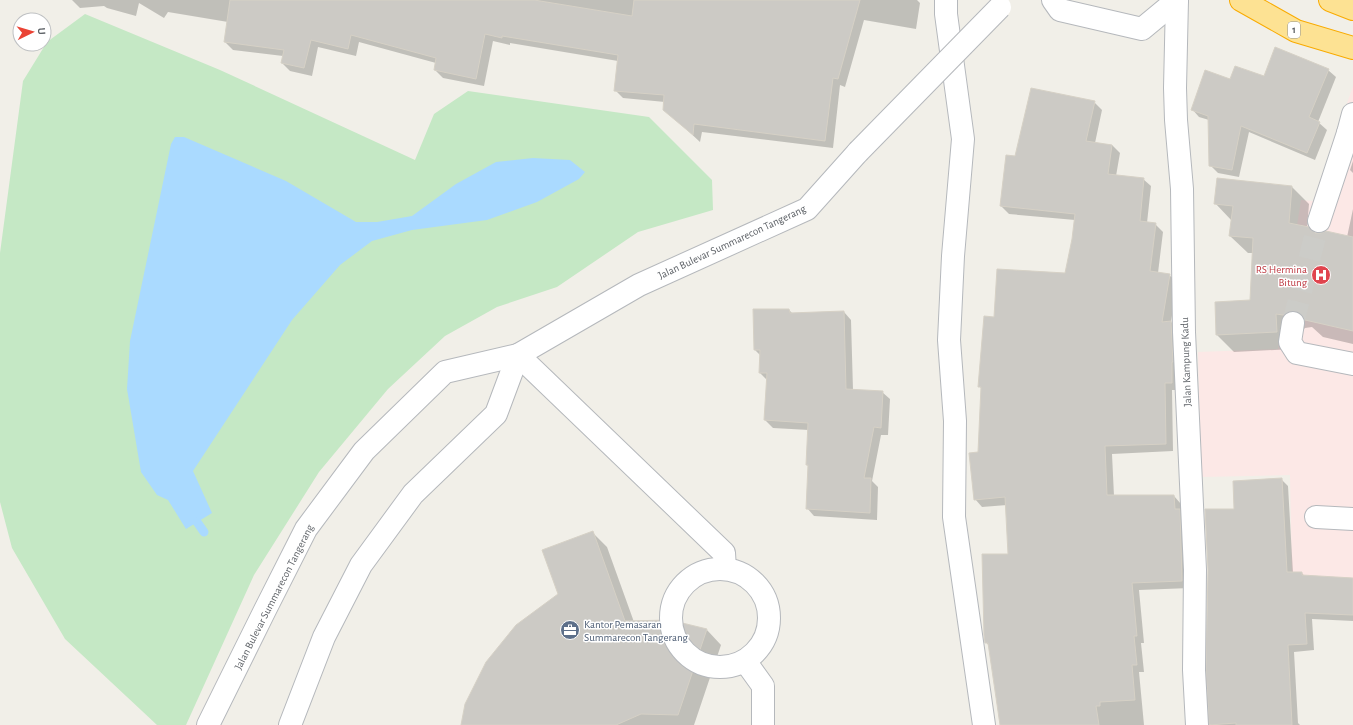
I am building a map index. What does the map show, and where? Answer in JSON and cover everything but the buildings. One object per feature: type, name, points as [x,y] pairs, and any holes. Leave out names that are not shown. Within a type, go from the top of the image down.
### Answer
[{"type":"highway","name":"1","points":[[1241,0],[1296,32],[1353,48]]},
{"type":"highway","points":[[1330,0],[1353,9]]},
{"type":"street","points":[[946,0],[946,14],[963,139],[953,256],[949,340],[955,421],[954,517],[984,725]]},
{"type":"street","points":[[1053,0],[1060,10],[1142,29],[1177,0]]},
{"type":"street","name":"Jalan Kampung Kadu","points":[[1177,0],[1176,113],[1182,189],[1184,332],[1195,570],[1194,670],[1197,725]]},
{"type":"street","name":"Jalan Bulevar Summarecon Tangerang","points":[[208,725],[306,529],[364,451],[445,372],[518,355],[639,285],[807,209],[858,152],[1005,2]]},
{"type":"street","points":[[1319,221],[1351,127]]},
{"type":"street","points":[[1294,323],[1290,342],[1297,352],[1353,364]]},
{"type":"street","points":[[290,725],[324,637],[361,565],[413,494],[496,414],[518,355],[724,553],[725,568]]},
{"type":"street","points":[[1316,517],[1353,519]]},
{"type":"street","points":[[725,568],[745,575],[760,589],[768,608],[769,628],[760,647],[745,661],[722,668],[700,664],[682,650],[672,629],[672,605],[684,585],[702,572],[725,568]]},
{"type":"street","points":[[745,661],[763,686],[763,725]]},
{"type":"shaded area","name":"RS Hermina Bitung","points":[[1353,86],[1353,580],[1292,580],[1290,475],[1201,477],[1198,352],[1278,349],[1301,200],[1313,201]]},
{"type":"green space","points":[[85,14],[220,70],[415,160],[434,114],[468,91],[649,117],[712,180],[713,210],[638,232],[557,287],[497,307],[445,336],[388,389],[319,472],[254,575],[186,725],[157,725],[65,639],[12,548],[0,502],[0,253],[23,81],[41,52],[52,52],[52,38]]},
{"type":"water","points":[[175,137],[184,137],[286,181],[356,222],[377,222],[412,216],[456,184],[496,162],[533,158],[570,160],[585,172],[579,179],[537,202],[487,220],[412,230],[372,241],[340,265],[292,320],[193,471],[212,513],[186,529],[168,500],[157,495],[141,472],[127,389],[130,341],[171,144]]},
{"type":"waterway","points":[[197,522],[204,532]]},
{"type":"tunnel","points":[[1293,323],[1319,221]]},
{"type":"place","name":"RS Hermina Bitung","points":[[1321,275]]},
{"type":"place","name":"Kantor Pemasaran Summarecon Tangerang","points":[[570,630]]}]
